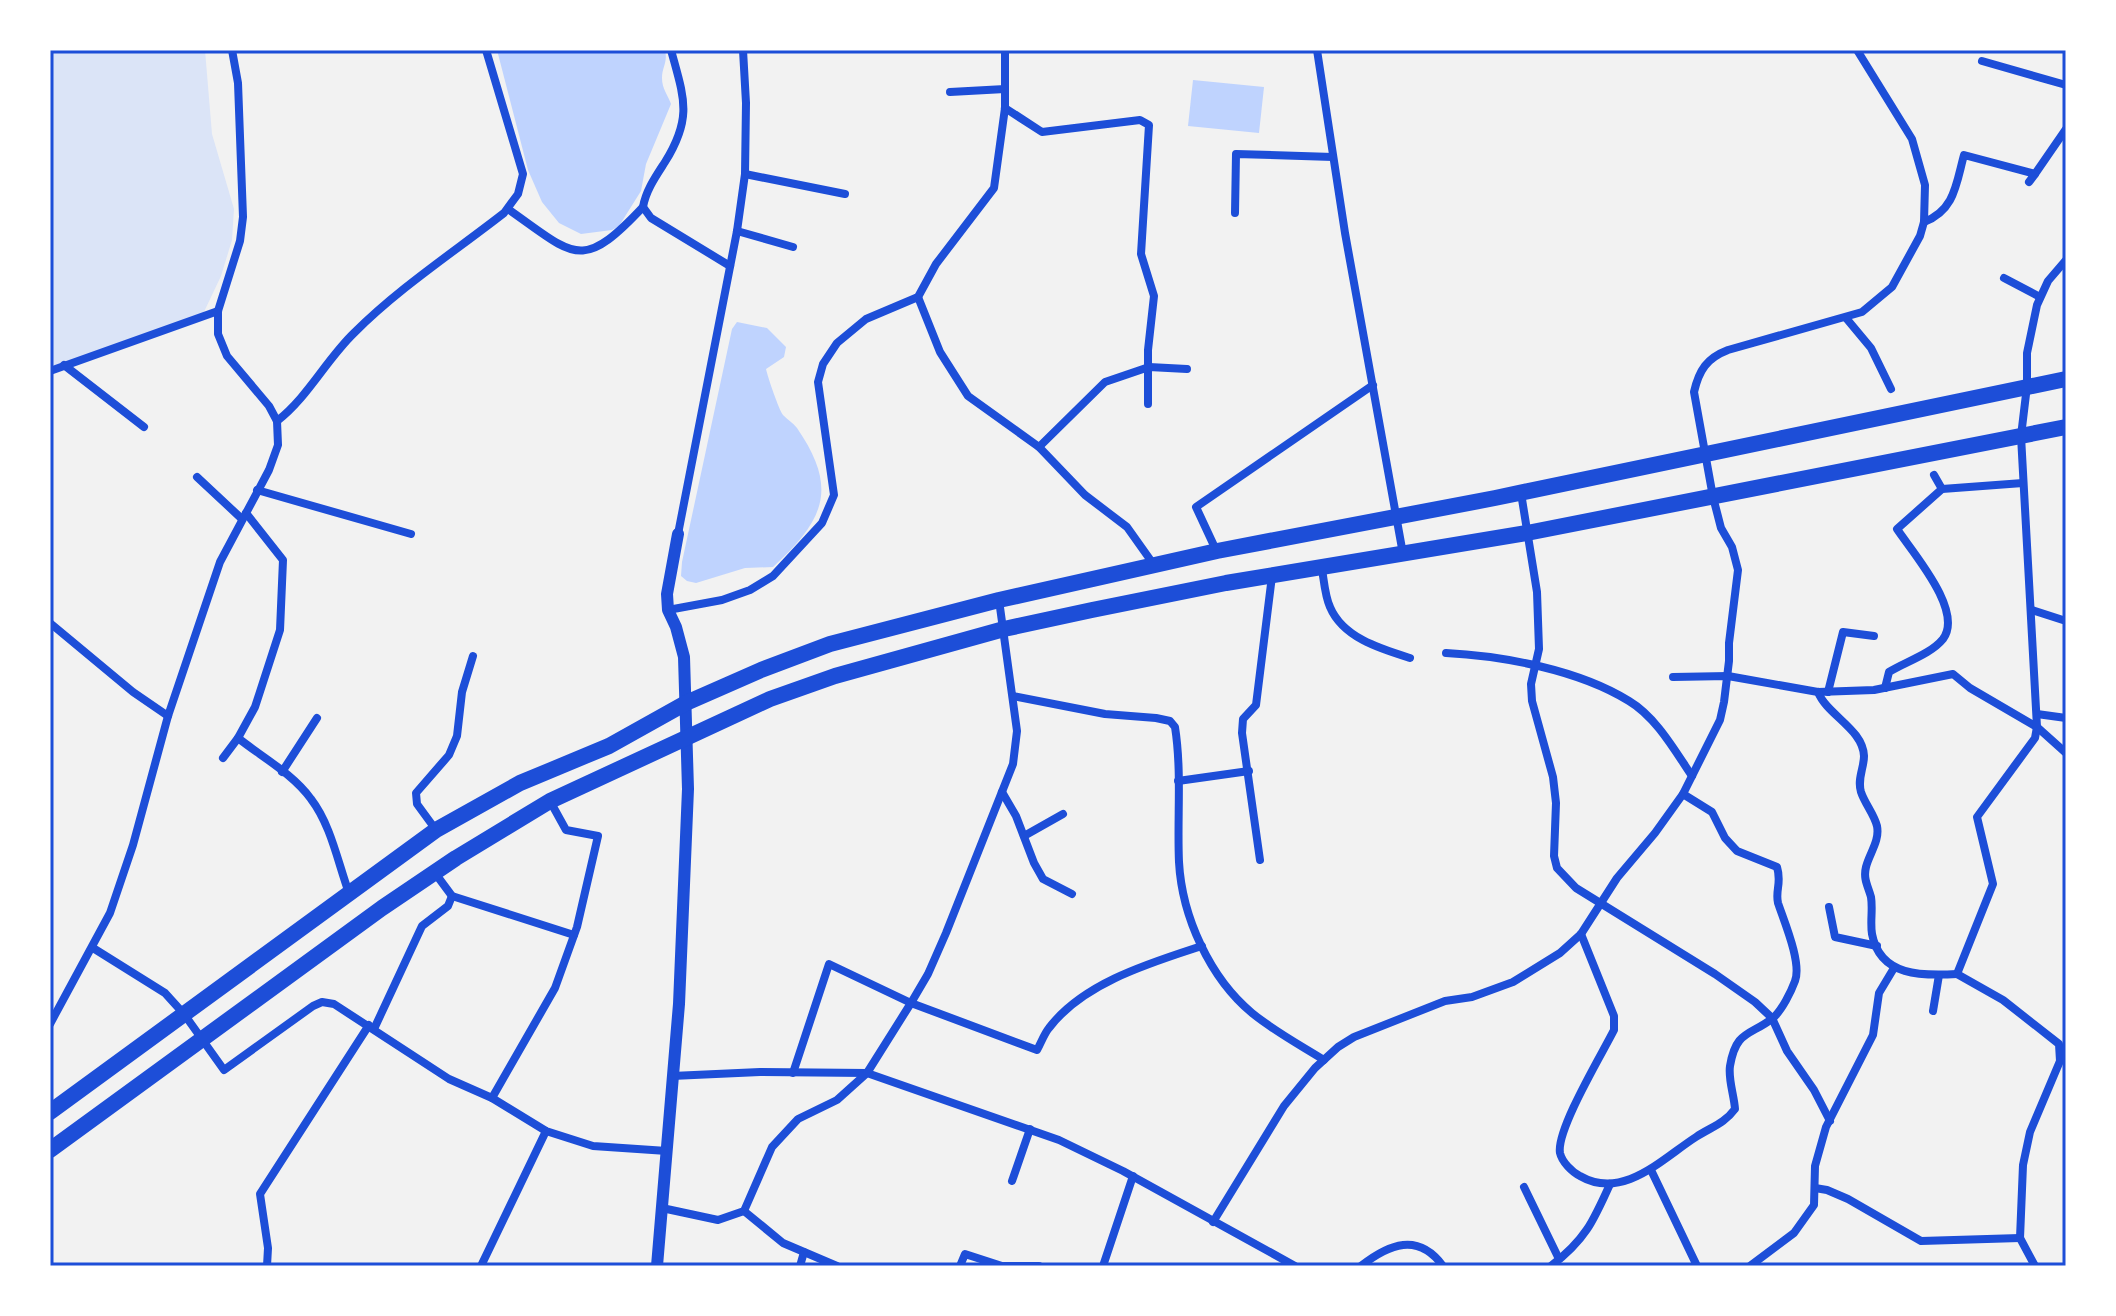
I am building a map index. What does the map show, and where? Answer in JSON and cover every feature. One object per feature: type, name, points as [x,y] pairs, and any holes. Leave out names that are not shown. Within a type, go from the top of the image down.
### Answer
[{"type":"highway","points":[[50,1112],[436,830],[520,783],[609,746],[686,703],[830,644],[999,600],[1217,551],[1520,493],[2066,379]]},
{"type":"highway","points":[[50,1150],[382,908],[435,873],[550,801],[770,699],[835,676],[1004,629],[1226,583],[1527,533],[2066,427]]},
{"type":"street","points":[[50,1024],[110,913],[133,845],[168,716],[220,562],[278,445],[277,421],[269,406],[227,356],[218,334],[218,311],[240,241],[243,217],[238,83],[232,50]]},
{"type":"street","points":[[277,421],[289,412],[363,323],[508,209],[518,194],[523,174],[486,50]]},
{"type":"street","points":[[508,209],[557,243],[576,252],[602,246],[643,207],[684,126],[680,84],[671,50]]},
{"type":"street","points":[[657,1266],[679,1004],[688,789],[684,657],[668,610],[667,594],[737,231],[745,174],[743,50]]},
{"type":"street","points":[[668,610],[722,600],[750,590],[773,576],[822,523],[834,495],[818,382],[823,364],[837,343],[866,319],[918,297],[936,264],[994,188],[1005,108],[1005,50]]},
{"type":"street","points":[[1317,50],[1403,555]]},
{"type":"street","points":[[1213,1222],[1284,1106],[1324,1060],[1354,1037],[1445,1001],[1472,997],[1513,982],[1560,953],[1581,934],[1617,878],[1683,794],[1720,720],[1728,676],[1738,570],[1732,547],[1721,528],[1713,497],[1694,392],[1698,375],[1712,356],[1862,312],[1892,287],[1913,253],[1924,222],[1925,185],[1912,139],[1857,50]]},
{"type":"street","points":[[1982,61],[2066,85]]},
{"type":"street","points":[[950,92],[1005,89]]},
{"type":"street","points":[[1005,108],[1042,132],[1140,120],[1149,125],[1141,254],[1154,296],[1148,350],[1148,404]]},
{"type":"street","points":[[1924,222],[1943,212],[1952,200],[1964,155],[2032,178],[2066,129]]},
{"type":"street","points":[[1235,213],[1236,154],[1333,157]]},
{"type":"street","points":[[745,174],[845,194]]},
{"type":"street","points":[[643,207],[651,218],[730,266]]},
{"type":"street","points":[[737,231],[793,247]]},
{"type":"street","points":[[1957,974],[1993,884],[1977,817],[2035,738],[2037,727],[2021,436],[2027,353],[2040,297],[2048,281],[2066,260]]},
{"type":"street","points":[[2004,278],[2040,297]]},
{"type":"street","points":[[918,297],[940,352],[968,396],[1039,447],[1085,495],[1127,527],[1154,565]]},
{"type":"street","points":[[50,371],[218,311]]},
{"type":"street","points":[[1846,318],[1871,348],[1891,389]]},
{"type":"street","points":[[64,365],[144,427]]},
{"type":"street","points":[[1039,447],[1105,382],[1149,367],[1187,369]]},
{"type":"street","points":[[1217,551],[1196,507],[1373,385]]},
{"type":"street","points":[[1934,475],[1942,489]]},
{"type":"street","points":[[197,477],[244,516],[283,560],[280,630],[255,707],[223,758]]},
{"type":"street","points":[[1885,688],[1889,672],[1931,649],[1943,639],[1948,625],[1947,606],[1897,529],[1942,489],[2023,483]]},
{"type":"street","points":[[257,490],[411,534]]},
{"type":"street","points":[[1520,493],[1537,592],[1539,649],[1531,684],[1532,701],[1553,777],[1556,803],[1554,856],[1557,868],[1576,888],[1755,1002],[1772,1018],[1787,1051],[1814,1090],[1830,1121]]},
{"type":"street","points":[[1322,569],[1330,606],[1340,623],[1352,633],[1385,650],[1410,658]]},
{"type":"street","points":[[1260,860],[1242,733],[1243,719],[1256,705],[1272,576]]},
{"type":"street","points":[[662,1208],[718,1220],[744,1211],[772,1147],[798,1119],[837,1100],[867,1073],[928,974],[1013,764],[1017,731],[999,600]]},
{"type":"street","points":[[2032,610],[2066,621]]},
{"type":"street","points":[[50,623],[133,692],[168,716]]},
{"type":"street","points":[[1874,636],[1843,632],[1823,692],[1828,710],[1842,720],[1858,740],[1864,755],[1859,774],[1860,790],[1877,827],[1866,877],[1871,897],[1872,937],[1894,968],[1924,976],[1957,974],[2003,1000],[2062,1043],[2060,1061],[2030,1132],[2023,1165],[2020,1238],[2035,1266]]},
{"type":"street","points":[[1446,653],[1480,655],[1580,678],[1630,701],[1650,719],[1692,776]]},
{"type":"street","points":[[436,830],[417,804],[416,793],[449,755],[457,736],[462,692],[473,656]]},
{"type":"street","points":[[1673,677],[1728,676],[1823,692],[1885,688],[1953,674],[1970,688],[2037,727],[2066,753]]},
{"type":"street","points":[[1013,696],[1105,714],[1170,721],[1175,727],[1177,739],[1179,866],[1191,920],[1202,946],[1231,993],[1242,1004],[1324,1060]]},
{"type":"street","points":[[2037,714],[2066,718]]},
{"type":"street","points":[[282,772],[317,718]]},
{"type":"street","points":[[238,738],[312,799],[326,827],[349,893]]},
{"type":"street","points":[[1178,781],[1249,771]]},
{"type":"street","points":[[1002,792],[1016,816],[1043,879],[1072,894]]},
{"type":"street","points":[[1581,934],[1614,1016],[1614,1030],[1567,1121],[1560,1153],[1565,1163],[1577,1174],[1590,1181],[1610,1184],[1651,1170],[1698,1136],[1727,1121],[1735,1109],[1729,1070],[1734,1048],[1746,1033],[1772,1018],[1780,1009],[1797,973],[1788,930],[1777,899],[1781,879],[1777,867],[1737,851],[1725,838],[1712,812],[1683,794]]},
{"type":"street","points":[[492,1098],[555,988],[574,935],[598,836],[566,830],[550,801]]},
{"type":"street","points":[[1024,836],[1063,814]]},
{"type":"street","points":[[435,873],[452,896],[574,935]]},
{"type":"street","points":[[267,1266],[268,1248],[260,1194],[371,1027],[422,926],[448,906],[452,896]]},
{"type":"street","points":[[1829,907],[1835,937],[1877,946]]},
{"type":"street","points":[[793,1073],[829,964],[911,1003],[1037,1050],[1049,1028],[1091,992],[1125,973],[1202,946]]},
{"type":"street","points":[[93,948],[165,993],[224,1070],[303,1012],[322,1002],[334,1004],[449,1079],[492,1098],[546,1131],[593,1146],[667,1151]]},
{"type":"street","points":[[1750,1266],[1794,1233],[1814,1205],[1815,1166],[1830,1121],[1873,1035],[1879,993],[1894,968]]},
{"type":"street","points":[[1933,1011],[1939,975]]},
{"type":"street","points":[[672,1076],[867,1073],[1059,1140],[1133,1176],[1295,1266]]},
{"type":"street","points":[[1012,1181],[1030,1129]]},
{"type":"street","points":[[481,1266],[546,1131]]},
{"type":"street","points":[[1651,1170],[1697,1266]]},
{"type":"street","points":[[1103,1266],[1133,1176]]},
{"type":"street","points":[[1551,1266],[1584,1236],[1610,1184]]},
{"type":"street","points":[[1524,1187],[1559,1259]]},
{"type":"street","points":[[1815,1188],[1848,1199],[1921,1241],[2020,1238]]},
{"type":"street","points":[[744,1211],[783,1243],[837,1266]]},
{"type":"street","points":[[1361,1266],[1393,1246],[1410,1243],[1424,1249],[1443,1266]]},
{"type":"street","points":[[800,1266],[804,1252]]},
{"type":"street","points":[[960,1266],[965,1254],[1003,1266],[1039,1266]]},
{"type":"shaded area","points":[[50,50],[205,50],[212,134],[234,209],[232,240],[221,276],[203,314],[72,367],[50,365]]},
{"type":"water","points":[[497,50],[665,50],[662,82],[671,104],[646,164],[641,191],[619,226],[612,230],[581,234],[559,223],[542,202],[528,170]]},
{"type":"water","points":[[1193,80],[1264,87],[1259,133],[1188,126]]},
{"type":"water","points":[[737,322],[767,328],[786,347],[784,357],[766,369],[781,412],[797,428],[818,469],[820,503],[804,534],[773,567],[745,568],[696,583],[681,576],[682,562],[732,329]]}]
